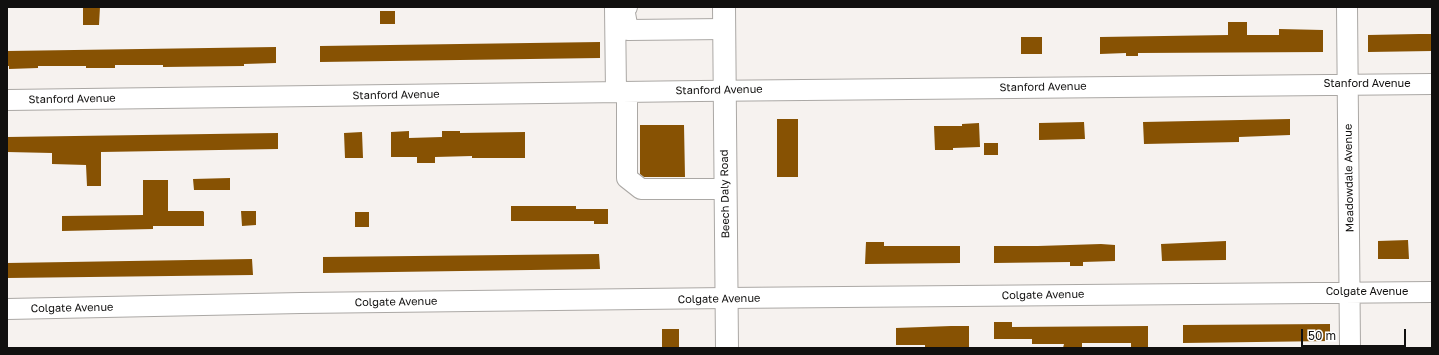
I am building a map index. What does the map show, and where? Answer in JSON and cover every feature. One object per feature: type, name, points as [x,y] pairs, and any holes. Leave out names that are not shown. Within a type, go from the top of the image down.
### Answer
[{"type":"main road","name":"Beech Daly Road","points":[[724,7],[727,348]]},
{"type":"street","points":[[615,7],[627,178],[641,189],[725,189]]},
{"type":"street","points":[[627,7],[624,8],[628,30],[724,29]]},
{"type":"street","name":"Meadowdale Avenue","points":[[1347,7],[1350,348]]},
{"type":"street","name":"Stanford Avenue","points":[[7,100],[724,90],[1432,84]]},
{"type":"street","name":"Colgate Avenue","points":[[7,309],[726,298],[1432,292]]},
{"type":"building","points":[[83,7],[100,7],[99,25],[83,25]]},
{"type":"building","points":[[380,11],[395,11],[395,24],[380,24]]},
{"type":"building","points":[[1228,22],[1247,22],[1247,35],[1279,35],[1279,29],[1323,30],[1323,52],[1138,53],[1138,56],[1126,56],[1126,53],[1100,54],[1100,37],[1228,35]]},
{"type":"building","points":[[1432,34],[1432,51],[1368,52],[1368,35]]},
{"type":"building","points":[[1021,37],[1042,37],[1042,54],[1021,54]]},
{"type":"building","points":[[600,42],[600,58],[320,62],[320,46]]},
{"type":"building","points":[[276,47],[276,63],[244,64],[244,66],[163,67],[163,65],[115,65],[115,68],[86,68],[86,66],[38,66],[38,68],[9,69],[9,66],[7,66],[7,51]]},
{"type":"building","points":[[777,119],[798,119],[798,177],[777,177]]},
{"type":"building","points":[[1290,119],[1290,135],[1239,137],[1239,142],[1144,144],[1143,122]]},
{"type":"building","points":[[1084,122],[1085,139],[1039,140],[1039,123]]},
{"type":"building","points":[[979,123],[980,147],[935,150],[934,126],[962,126],[962,124]]},
{"type":"building","points":[[640,125],[684,125],[685,177],[644,177],[640,174]]},
{"type":"building","points":[[409,131],[409,138],[442,137],[442,131],[460,131],[460,133],[525,132],[525,158],[472,158],[472,156],[435,157],[435,163],[417,163],[417,157],[391,157],[391,132]]},
{"type":"building","points":[[362,132],[363,158],[345,158],[344,133]]},
{"type":"building","points":[[278,133],[278,149],[101,152],[101,186],[87,186],[86,165],[52,164],[52,153],[7,152],[7,137]]},
{"type":"building","points":[[984,143],[998,143],[998,155],[984,155]]},
{"type":"building","points":[[230,178],[230,190],[194,190],[193,179]]},
{"type":"building","points":[[143,180],[168,180],[168,211],[203,211],[204,226],[153,226],[153,229],[62,231],[62,216],[143,215]]},
{"type":"building","points":[[511,206],[576,206],[576,209],[608,209],[608,224],[594,224],[594,221],[511,221]]},
{"type":"building","points":[[241,211],[256,211],[256,225],[242,226]]},
{"type":"building","points":[[355,212],[369,212],[369,227],[355,227]]},
{"type":"building","points":[[1408,240],[1409,259],[1378,259],[1378,241]]},
{"type":"building","points":[[1226,241],[1226,260],[1162,261],[1161,244]]},
{"type":"building","points":[[866,242],[884,242],[884,246],[960,246],[960,263],[865,264]]},
{"type":"building","points":[[1115,245],[1115,261],[1083,262],[1083,266],[1070,266],[1070,262],[994,263],[994,246]]},
{"type":"building","points":[[599,254],[600,269],[323,273],[323,257]]},
{"type":"building","points":[[252,259],[253,275],[7,278],[7,263]]},
{"type":"building","points":[[994,322],[1012,322],[1012,327],[1148,326],[1148,348],[1131,348],[1131,343],[1082,343],[1082,348],[1063,348],[1064,344],[1032,344],[1032,339],[994,339]]},
{"type":"building","points":[[1330,324],[1330,341],[1183,343],[1183,325]]},
{"type":"building","points":[[969,326],[969,348],[925,348],[925,345],[896,345],[896,328]]},
{"type":"building","points":[[662,329],[679,329],[679,348],[662,348]]}]
